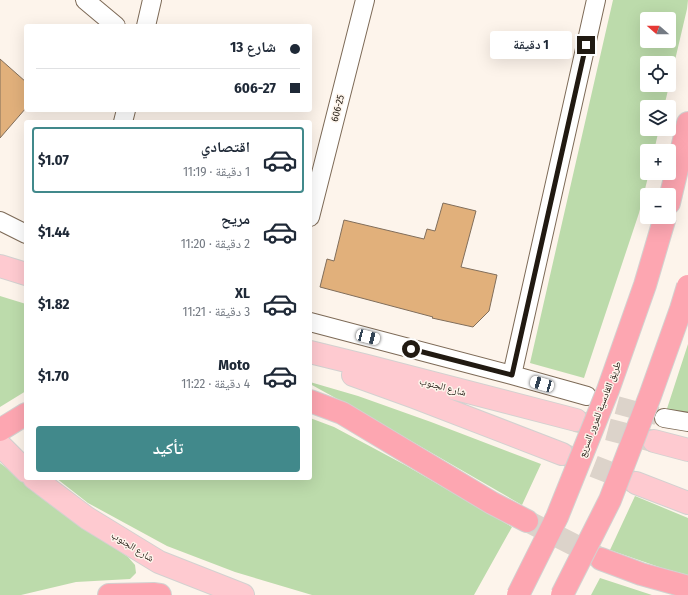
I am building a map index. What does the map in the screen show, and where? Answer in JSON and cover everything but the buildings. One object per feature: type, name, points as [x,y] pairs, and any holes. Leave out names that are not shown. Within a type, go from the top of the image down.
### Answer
[{"type":"highway","points":[[673,188],[688,123]]},
{"type":"highway","name":"طريق القادسية للمرور السريع","points":[[518,595],[556,517],[608,390],[645,284],[664,224]]},
{"type":"highway","points":[[562,595],[610,500],[650,396],[688,286]]},
{"type":"highway","points":[[312,402],[342,413],[492,503],[527,521]]},
{"type":"highway","points":[[1,439],[24,416]]},
{"type":"highway","points":[[602,559],[641,574],[688,588]]},
{"type":"highway","points":[[109,595],[160,595]]},
{"type":"main road","points":[[0,266],[24,273]]},
{"type":"main road","name":"شارع الجنوب","points":[[312,352],[576,420]]},
{"type":"main road","name":"شارع الجنوب","points":[[312,361],[414,397],[562,454]]},
{"type":"main road","points":[[1,439],[24,468]]},
{"type":"main road","name":"شارع الجنوب","points":[[36,480],[87,518],[159,562],[243,595]]},
{"type":"main road","points":[[636,483],[688,503]]},
{"type":"street","points":[[85,0],[114,24]]},
{"type":"street","points":[[146,24],[152,0]]},
{"type":"street","name":"606-25","points":[[312,209],[365,0]]},
{"type":"street","points":[[512,375],[596,0]]},
{"type":"street","points":[[0,221],[24,233]]},
{"type":"street","points":[[312,323],[587,396]]},
{"type":"street","points":[[664,418],[688,422]]},
{"type":"green space","points":[[613,0],[688,0],[676,56],[640,56],[640,92],[668,92],[666,100],[640,100],[640,136],[657,136],[656,144],[640,144],[640,180],[647,180],[645,188],[640,188],[639,213],[584,378],[530,363]]},
{"type":"green space","points":[[0,296],[24,303],[24,392],[0,407]]},
{"type":"green space","points":[[688,344],[688,431],[662,424]]},
{"type":"green space","points":[[312,383],[358,396],[541,464],[522,505],[312,385]]},
{"type":"green space","points":[[312,419],[334,427],[405,465],[512,527],[474,595],[312,595],[235,572],[167,546],[88,503],[59,480],[312,480]]},
{"type":"green space","points":[[0,463],[128,557],[135,565],[136,573],[130,579],[76,582],[21,595],[0,595]]},
{"type":"green space","points":[[635,496],[688,518],[688,575],[662,568],[610,550]]},
{"type":"green space","points":[[600,578],[652,595],[591,595]]},
{"type":"tunnel","points":[[591,398],[657,416]]},
{"type":"tunnel","points":[[576,421],[653,441]]},
{"type":"tunnel","points":[[563,454],[636,483]]},
{"type":"tunnel","points":[[527,521],[600,558]]},
{"type":"route","points":[[411,349],[512,375],[586,45]]}]
